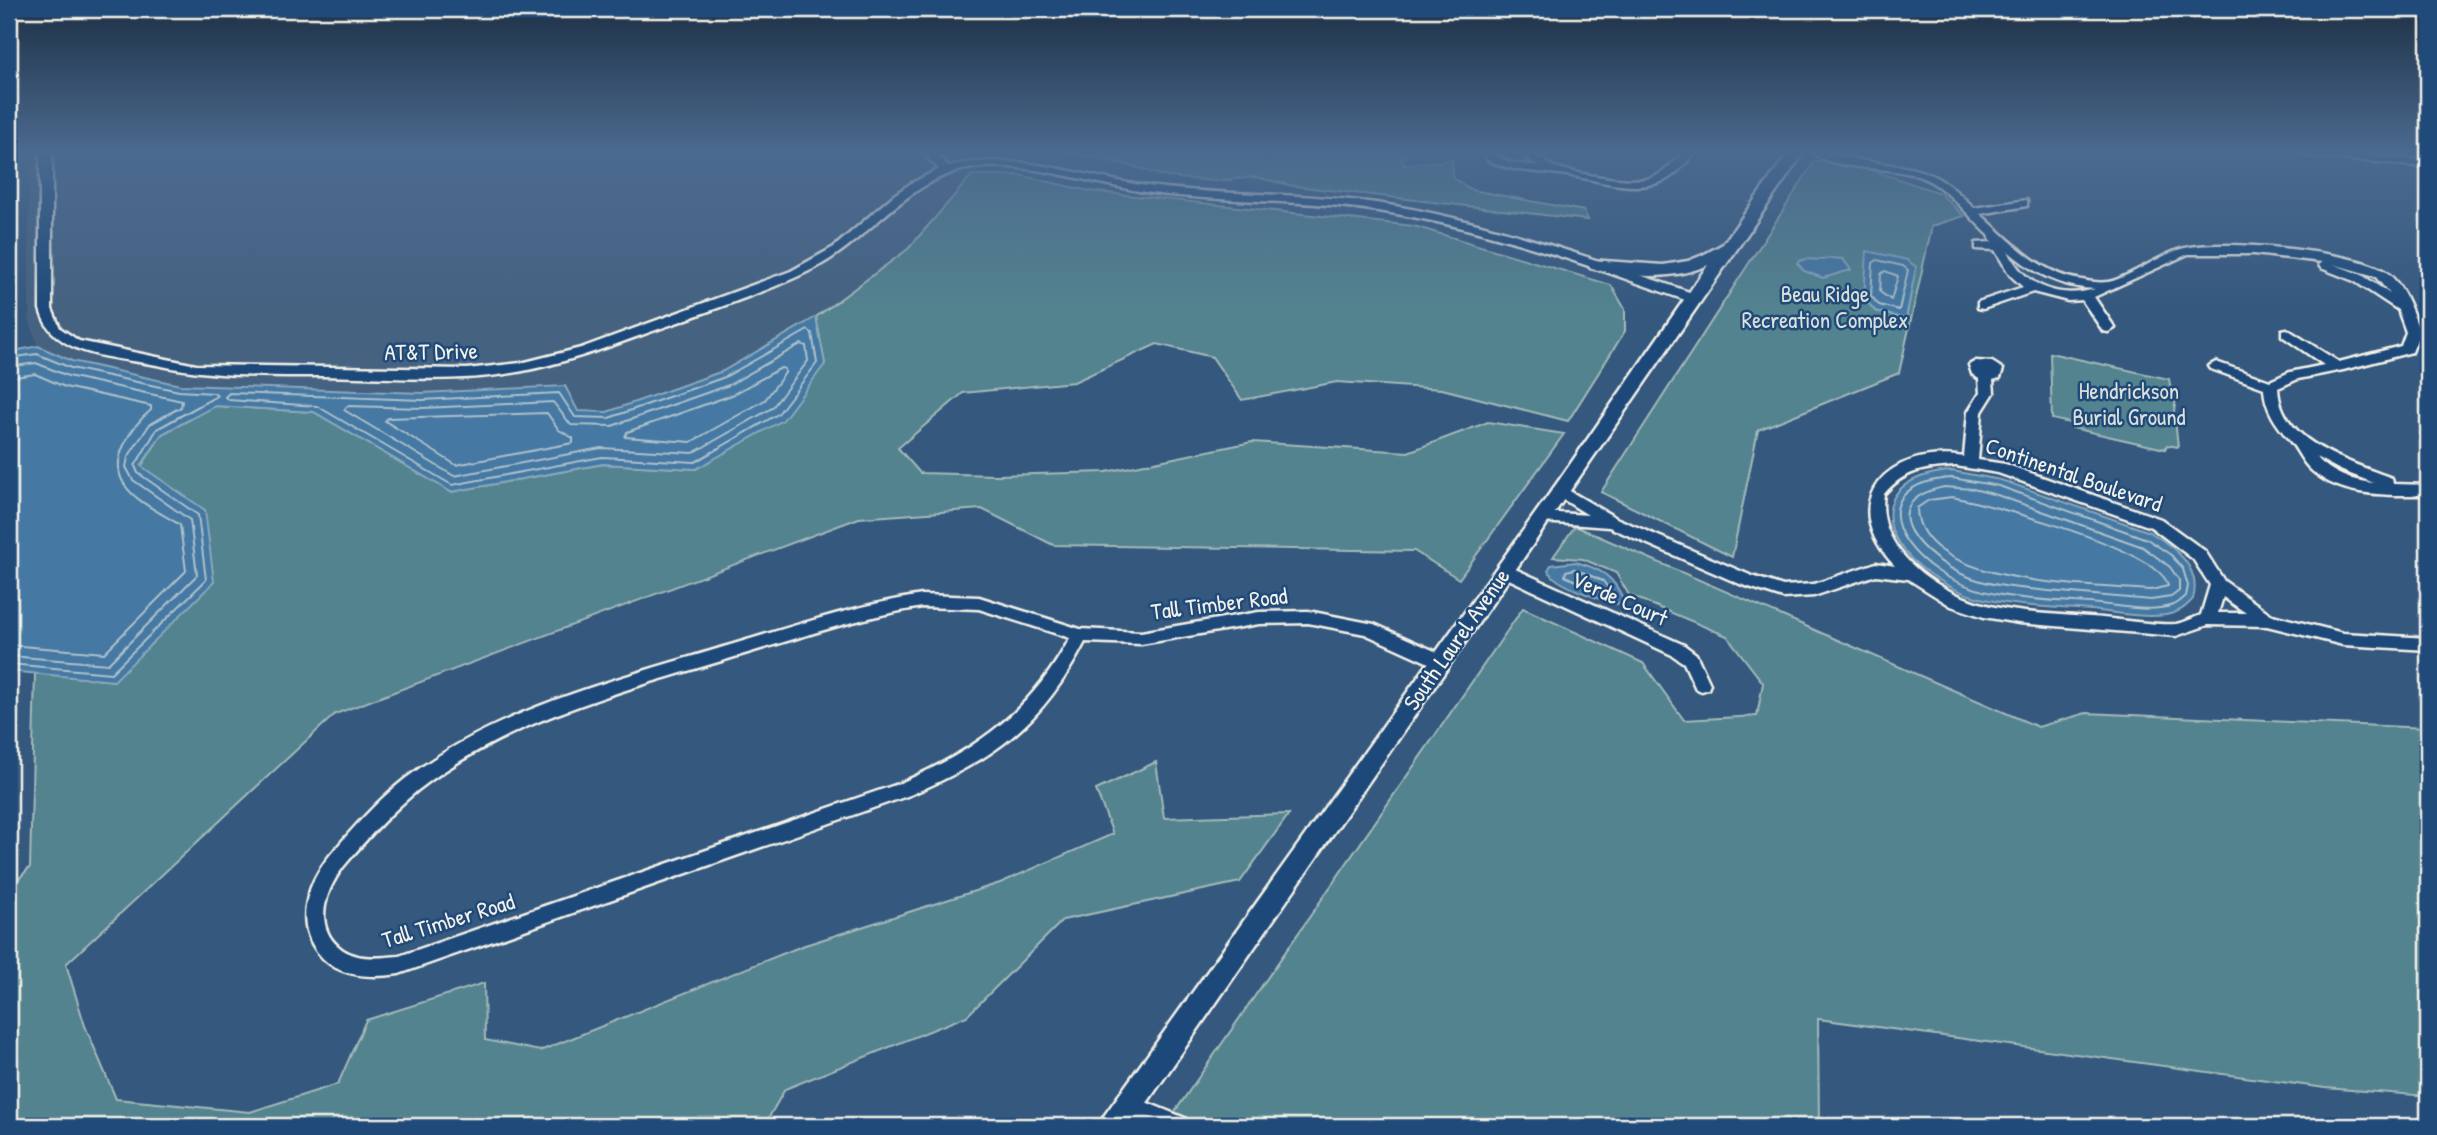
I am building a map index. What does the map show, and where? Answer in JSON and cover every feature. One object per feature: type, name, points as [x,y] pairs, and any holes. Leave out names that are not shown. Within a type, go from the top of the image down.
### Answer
[{"type":"main road","name":"South Laurel Avenue","points":[[1121,1116],[1759,205]]},
{"type":"main road","points":[[1596,264],[1664,272],[1682,269],[1709,259],[1732,243]]},
{"type":"street","name":"AT&T Drive","points":[[46,205],[46,309],[49,325],[57,335],[75,344],[196,369],[467,373],[521,367],[574,354],[789,277],[824,259],[860,234],[889,205]]},
{"type":"street","name":"AT&T Drive","points":[[1358,205],[1488,230],[1693,298]]},
{"type":"street","points":[[1965,205],[1998,240],[2058,279],[2078,284],[2112,286]]},
{"type":"street","points":[[1971,212],[2012,205]]},
{"type":"street","points":[[1980,246],[1998,240]]},
{"type":"street","points":[[1998,240],[2010,270],[2030,289],[2061,298],[2087,297],[2185,251],[2219,247],[2334,258],[2361,264],[2381,274],[2392,288],[2413,332],[2407,349],[2295,375],[2271,386],[2216,366]]},
{"type":"street","points":[[1983,305],[2030,289]]},
{"type":"street","points":[[2087,297],[2108,328]]},
{"type":"street","points":[[2287,333],[2335,366]]},
{"type":"street","points":[[1971,462],[1975,412],[1987,393],[1986,377]]},
{"type":"street","points":[[2271,386],[2270,399],[2280,421],[2315,464],[2339,479],[2361,486],[2423,490]]},
{"type":"street","name":"Continental Boulevard","points":[[2267,620],[2218,585],[2199,555],[2156,523],[2036,481],[1971,462],[1923,463],[1905,468],[1884,482],[1877,493],[1877,522],[1889,550],[1912,575],[1957,602],[1984,611],[2019,617],[2176,630],[2208,619],[2267,620],[2343,639],[2428,644]]},
{"type":"street","name":"Continental Boulevard","points":[[1561,491],[1611,522],[1746,580],[1783,592],[1814,590],[1875,569],[1912,575]]},
{"type":"street","name":"Continental Boulevard","points":[[1542,517],[1611,522]]},
{"type":"street","points":[[1875,569],[1889,550]]},
{"type":"street","name":"Verde Court","points":[[1504,570],[1678,650],[1690,659],[1702,684]]},
{"type":"street","points":[[2208,619],[2218,585]]},
{"type":"street","name":"Tall Timber Road","points":[[1080,635],[1047,691],[1014,724],[964,760],[904,790],[399,965],[365,967],[346,962],[331,953],[320,941],[314,916],[320,887],[353,838],[406,790],[455,755],[511,725],[550,709],[899,603],[966,601],[1008,611],[1080,635],[1141,638],[1259,618],[1308,617],[1368,628],[1440,661]]},
{"type":"street","points":[[1121,1116],[1150,1126]]},
{"type":"street","points":[[1121,1116],[1177,1126]]},
{"type":"shaded area","points":[[29,205],[948,205],[908,249],[816,317],[723,371],[607,412],[577,411],[565,386],[422,393],[180,385],[72,361],[38,346],[29,319]]},
{"type":"green space","points":[[946,205],[1219,205],[1414,226],[1611,285],[1625,309],[1625,331],[1568,421],[1442,389],[1337,382],[1242,400],[1212,357],[1157,344],[1074,382],[963,393],[898,448],[920,473],[996,475],[1106,472],[1252,442],[1408,452],[1488,422],[1564,434],[1459,579],[1414,551],[1053,545],[982,509],[859,518],[335,714],[66,964],[85,1026],[116,1099],[250,1112],[338,1084],[366,1020],[484,983],[485,1040],[540,1051],[802,946],[1000,883],[1113,834],[1096,790],[1156,762],[1164,818],[1289,814],[1240,882],[1063,920],[967,1016],[785,1089],[764,1126],[9,1126],[9,889],[30,867],[35,673],[114,681],[204,510],[141,467],[162,434],[215,406],[314,412],[451,492],[603,464],[696,469],[825,364],[816,317],[908,249]]},
{"type":"green space","points":[[1458,205],[1552,205],[1584,211],[1588,220]]},
{"type":"green space","name":"Beau Ridge Recreation Complex","points":[[1787,205],[1952,205],[1964,216],[1932,226],[1899,373],[1758,430],[1732,557],[1601,492]]},
{"type":"green space","name":"Hendrickson Burial Ground","points":[[2050,353],[2169,379],[2172,396],[2176,399],[2174,411],[2178,447],[2167,445],[2165,449],[2072,428],[2070,423],[2052,419]]},
{"type":"green space","points":[[1575,526],[2038,727],[2086,713],[2428,728],[2428,1096],[2325,1088],[1818,1019],[1819,1126],[1165,1126],[1523,608],[1643,663],[1684,720],[1757,716],[1763,683],[1727,636],[1629,595],[1616,573],[1583,559],[1553,557]]},
{"type":"water","points":[[1867,251],[1907,260],[1916,267],[1906,319],[1875,311],[1864,298]]},
{"type":"water","points":[[1843,259],[1851,270],[1823,278],[1804,271],[1797,263],[1804,260]]},
{"type":"water","points":[[816,317],[825,364],[783,420],[696,469],[603,464],[451,492],[314,412],[215,406],[162,434],[141,466],[205,510],[214,582],[114,681],[9,671],[9,352],[38,346],[72,361],[180,385],[422,393],[565,386],[578,411],[607,412],[723,371]]},
{"type":"water","points":[[1952,471],[2001,480],[2150,532],[2177,551],[2190,568],[2195,588],[2193,599],[2181,610],[2170,614],[2138,616],[2004,603],[1970,595],[1948,586],[1913,561],[1899,544],[1891,527],[1890,511],[1895,496],[1906,484],[1925,475]]},
{"type":"water","points":[[1576,562],[1606,575],[1616,585],[1624,601],[1617,604],[1579,591],[1559,581],[1548,570],[1551,565]]}]
